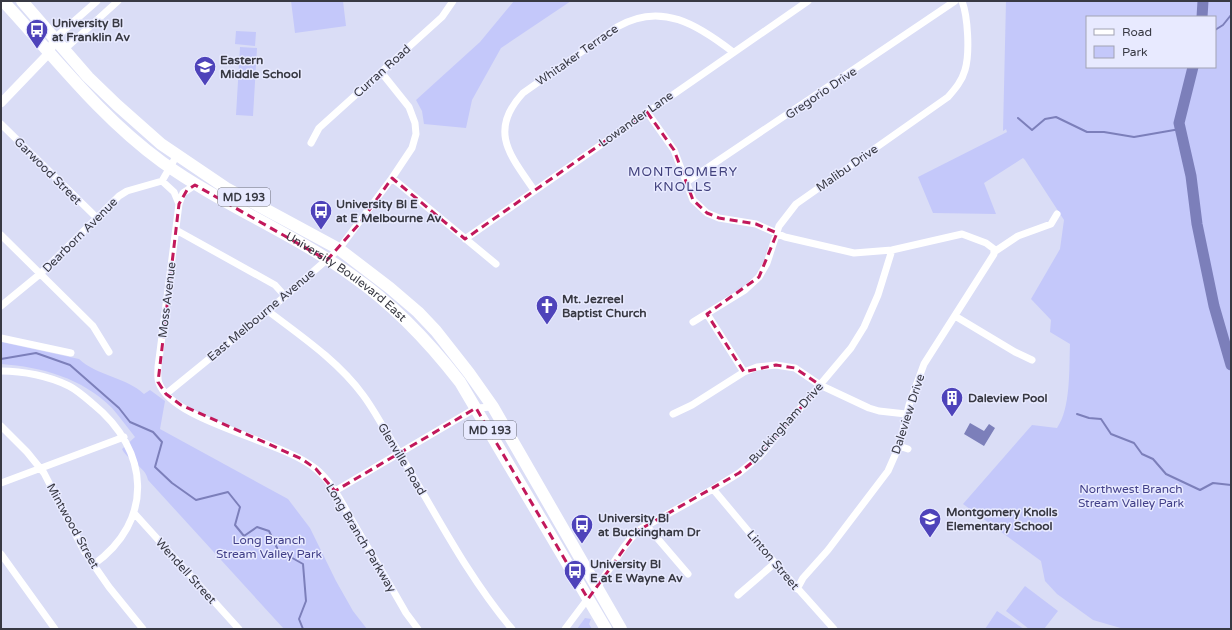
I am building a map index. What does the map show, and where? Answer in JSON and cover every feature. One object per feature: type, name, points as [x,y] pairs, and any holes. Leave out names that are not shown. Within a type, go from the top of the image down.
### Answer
[{"type":"main road","name":"University Boulevard East","points":[[3,1],[97,106],[169,167],[195,185],[351,275],[410,324],[447,364],[460,382],[606,629]]},
{"type":"main road","name":"University Boulevard East","points":[[22,1],[116,105],[161,144],[226,188],[339,249],[390,288],[418,312],[469,373],[493,407],[621,629]]},
{"type":"street","points":[[1,103],[49,53],[55,38],[97,1]]},
{"type":"street","points":[[49,53],[65,49],[118,1]]},
{"type":"street","name":"Curran Road","points":[[311,143],[319,128],[442,17],[453,1]]},
{"type":"street","name":"Lowander Lane","points":[[465,239],[808,1]]},
{"type":"street","name":"Gregorio Drive","points":[[685,183],[955,1]]},
{"type":"street","name":"Malibu Drive","points":[[693,322],[745,290],[759,277],[767,263],[779,226],[796,204],[939,105],[960,83],[965,70],[967,52],[966,16],[962,1]]},
{"type":"street","name":"Whitaker Terrace","points":[[534,190],[509,153],[505,140],[506,121],[513,104],[523,93],[617,27],[627,21],[644,16],[668,16],[687,22],[733,52]]},
{"type":"street","name":"East Melbourne Avenue","points":[[166,394],[268,311],[339,249],[392,178],[412,148],[416,134],[415,123],[410,107],[381,72]]},
{"type":"street","points":[[647,112],[674,150],[682,167],[685,183],[693,200],[707,213],[719,218],[756,224],[785,237],[821,247],[854,253],[892,250],[962,234],[986,243],[994,249],[994,252]]},
{"type":"street","name":"Garwood Street","points":[[1,124],[96,217]]},
{"type":"street","points":[[177,155],[162,181],[174,192],[179,204]]},
{"type":"street","points":[[392,178],[496,264]]},
{"type":"street","name":"Dearborn Avenue","points":[[1,306],[40,274],[96,217],[119,196],[127,191],[162,181]]},
{"type":"street","name":"Moss Avenue","points":[[166,394],[158,382],[158,368],[179,204],[183,193],[195,185]]},
{"type":"street","name":"Daleview Drive","points":[[797,589],[802,578],[828,550],[868,500],[888,472],[899,446],[906,414],[924,364],[994,252],[1018,236],[1051,224],[1057,214]]},
{"type":"street","points":[[176,230],[275,285],[285,296]]},
{"type":"street","points":[[1,235],[93,326],[109,352]]},
{"type":"street","name":"Buckingham Drive","points":[[565,629],[598,587],[624,547],[637,531],[713,489],[739,473],[760,456],[851,348],[864,327],[878,295],[892,250]]},
{"type":"street","name":"Glenville Road","points":[[268,311],[319,350],[345,374],[363,395],[400,454],[468,571],[494,608],[512,629]]},
{"type":"street","points":[[707,314],[744,372]]},
{"type":"street","points":[[955,316],[1015,352],[1032,360]]},
{"type":"street","points":[[1,338],[71,353]]},
{"type":"street","points":[[673,414],[692,405],[744,372],[757,367],[776,365],[796,368],[820,385],[869,408],[879,411],[906,414]]},
{"type":"street","points":[[1,371],[17,371],[69,386],[107,415],[124,437],[134,458],[138,492],[134,514],[130,525],[117,545],[93,565]]},
{"type":"street","name":"Long Branch Parkway","points":[[166,394],[181,405],[212,422],[289,452],[316,469],[335,491],[406,613],[418,629]]},
{"type":"street","points":[[335,491],[476,408],[493,407]]},
{"type":"street","name":"Mintwood Street","points":[[1,426],[27,452],[40,468],[93,565],[142,629]]},
{"type":"street","points":[[1,483],[124,437]]},
{"type":"street","points":[[899,446],[908,449]]},
{"type":"street","name":"Linton Street","points":[[713,489],[797,589],[834,629]]},
{"type":"street","name":"Wendell Street","points":[[134,514],[238,629]]},
{"type":"street","points":[[646,525],[688,574]]},
{"type":"street","points":[[1,554],[55,629]]},
{"type":"street","points":[[738,595],[775,563]]},
{"type":"highlighted area","points":[[647,112],[674,150],[693,200],[707,213],[719,218],[756,224],[777,233],[759,277],[707,314],[744,372],[776,365],[795,368],[820,385],[760,456],[739,473],[637,531],[588,599],[476,408],[335,491],[316,469],[302,459],[181,405],[166,394],[158,382],[179,204],[187,190],[195,185],[327,260],[360,223],[392,178],[465,239]]},
{"type":"green space","points":[[291,1],[343,1],[346,26],[295,33]]},
{"type":"green space","points":[[514,1],[571,1],[501,48],[472,100],[466,128],[424,124],[422,111],[416,100],[480,42]]},
{"type":"green space","name":"Northwest Branch Stream Valley Park","points":[[1006,1],[1231,1],[1231,629],[1124,629],[1093,620],[1057,594],[1045,581],[1041,561],[963,504],[1032,425],[1057,428],[1062,420],[1067,399],[1070,344],[1050,332],[1051,320],[1031,299],[1060,249],[1064,220],[1025,160],[1023,158],[984,183],[996,214],[933,213],[918,177],[1007,132],[1006,129],[1003,131]]},
{"type":"green space","points":[[236,31],[256,32],[255,46],[235,44]]},
{"type":"green space","points":[[240,47],[257,48],[253,116],[236,115]]},
{"type":"green space","name":"Long Branch Stream Valley Park","points":[[1,342],[79,359],[94,369],[137,388],[144,394],[150,390],[165,401],[160,429],[288,499],[310,528],[336,581],[353,611],[367,629],[284,629],[148,480],[144,471],[128,457],[122,449],[135,437],[112,408],[88,389],[61,376],[31,368],[1,364]]},
{"type":"green space","points":[[1025,586],[1058,611],[1044,629],[1029,629],[1006,611]]},
{"type":"green space","points":[[997,611],[1024,629],[985,629]]},
{"type":"green space","points":[[585,618],[591,619],[589,624],[592,629],[577,629]]},
{"type":"shaded area","points":[[970,423],[984,431],[989,424],[995,428],[984,446],[964,434]]},
{"type":"waterway","points":[[1202,16],[1203,1]]},
{"type":"waterway","points":[[1216,29],[1223,25],[1231,15]]},
{"type":"waterway","points":[[1193,68],[1179,123],[1191,176],[1197,224],[1214,306],[1231,365]]},
{"type":"waterway","points":[[1018,118],[1032,130],[1045,119],[1056,117],[1087,132],[1104,132],[1134,137],[1180,129]]},
{"type":"waterway","points":[[1,359],[36,353],[70,365],[119,408],[130,422],[153,432],[162,442],[155,467],[172,483],[196,500],[228,492],[240,507],[235,525],[244,536],[257,527],[269,531],[278,550],[303,564],[306,601],[299,619],[303,629]]},
{"type":"waterway","points":[[1077,414],[1089,418],[1101,419],[1111,434],[1134,443],[1142,454],[1153,459],[1166,474],[1200,490],[1213,483],[1231,485]]},
{"type":"place","name":"University Bl at Franklin Av","points":[[37,50]]},
{"type":"place","name":"Eastern Middle School","points":[[205,86]]},
{"type":"place","name":"University Bl E at E Melbourne Av","points":[[321,230]]},
{"type":"place","name":"Mt. Jezreel Baptist Church","points":[[547,326]]},
{"type":"place","name":"Daleview Pool","points":[[952,418]]},
{"type":"place","name":"Montgomery Knolls Elementary School","points":[[930,538]]},
{"type":"place","name":"University Bl at Buckingham Dr","points":[[582,544]]},
{"type":"place","name":"University Bl E at E Wayne Av","points":[[575,590]]},
{"type":"district","name":"MONTGOMERY KNOLLS","points":[[683,180]]}]
